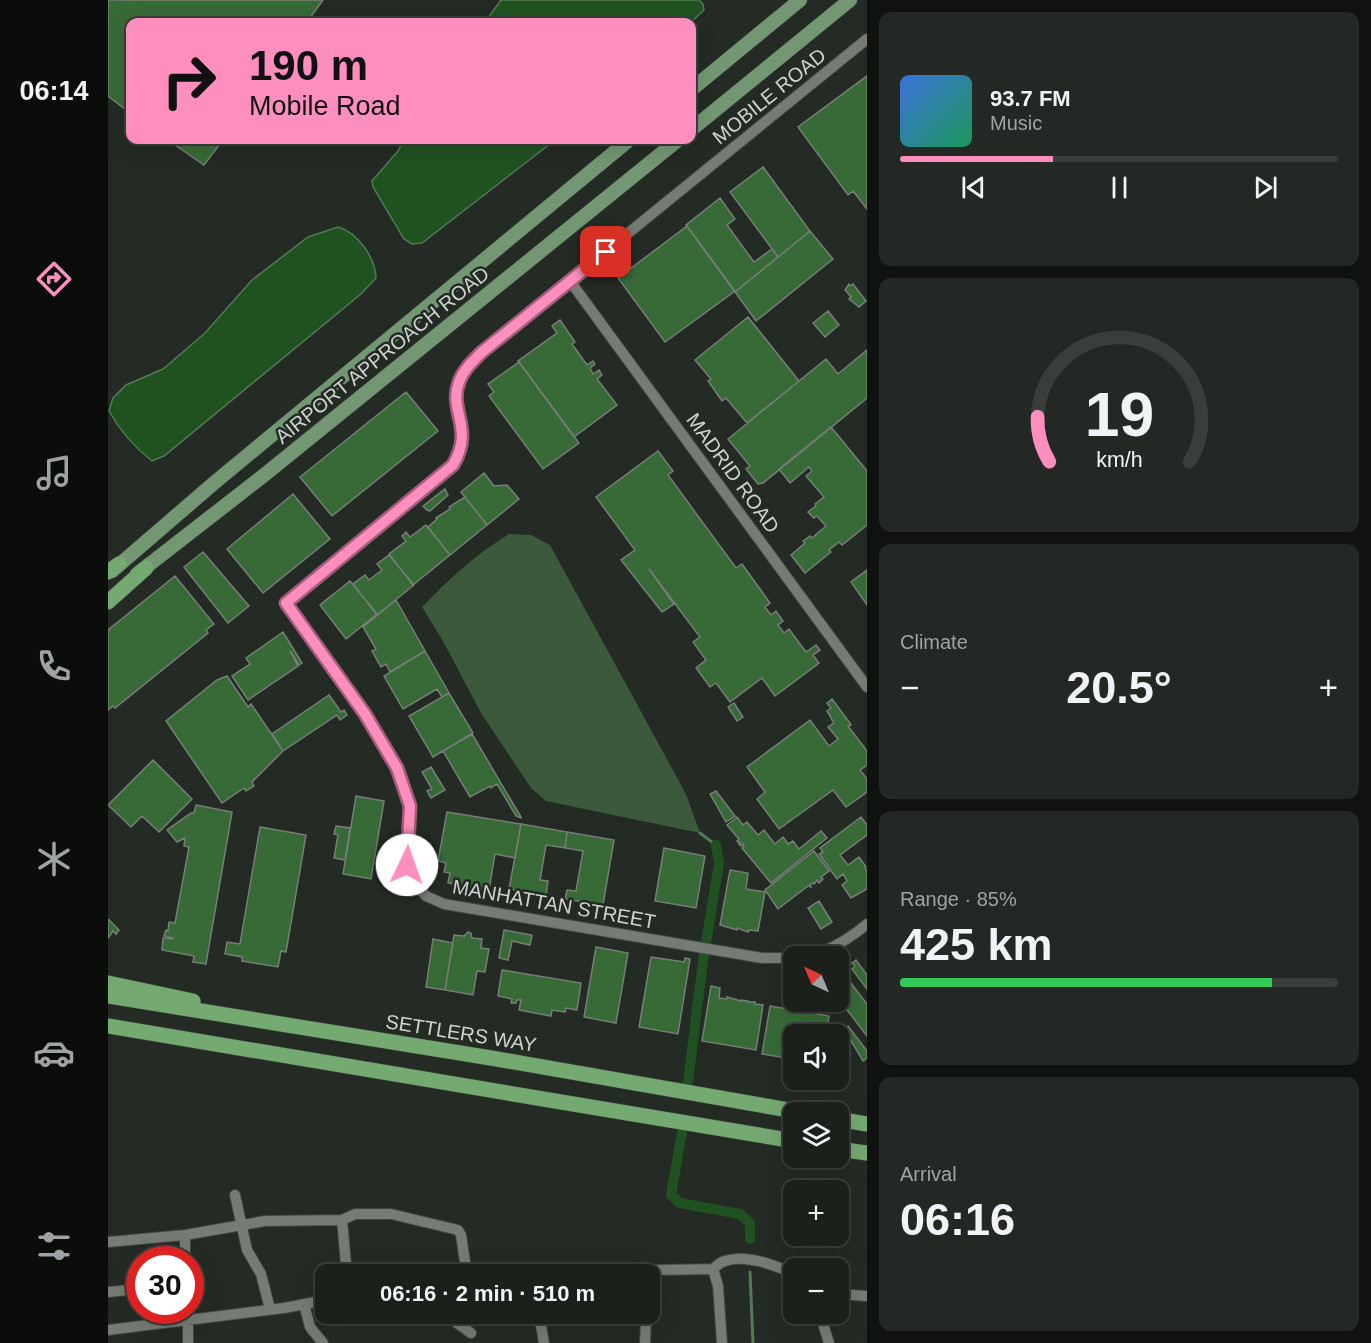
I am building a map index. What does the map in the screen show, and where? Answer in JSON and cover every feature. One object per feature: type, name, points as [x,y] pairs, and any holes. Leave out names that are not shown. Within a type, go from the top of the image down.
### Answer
[{"type":"highway","points":[[108,600],[146,568]]},
{"type":"highway","points":[[108,983],[236,1010],[491,1058]]},
{"type":"highway","name":"SETTLERS WAY","points":[[108,996],[491,1058],[783,1109]]},
{"type":"highway","points":[[108,1026],[783,1139]]},
{"type":"highway","points":[[849,1121],[867,1124]]},
{"type":"highway","points":[[849,1151],[867,1154]]},
{"type":"main road","points":[[696,86],[800,0]]},
{"type":"main road","points":[[696,126],[850,0]]},
{"type":"main road","name":"AIRPORT APPROACH ROAD","points":[[112,570],[624,144]]},
{"type":"main road","name":"AIRPORT APPROACH ROAD","points":[[146,568],[673,144]]},
{"type":"street","name":"MOBILE ROAD","points":[[286,603],[453,465],[459,454],[463,432],[458,406],[458,385],[465,371],[482,352],[867,39]]},
{"type":"street","name":"MADRID ROAD","points":[[570,281],[867,687]]},
{"type":"street","name":"MANHATTAN STREET","points":[[286,603],[365,714],[397,768],[410,806],[407,865],[414,882],[426,896],[444,904],[762,958],[783,958]]},
{"type":"street","points":[[835,946],[867,924]]},
{"type":"street","points":[[235,1195],[247,1250],[264,1282],[270,1309]]},
{"type":"street","points":[[108,1242],[185,1235],[280,1220],[342,1220],[358,1214],[391,1214],[455,1228],[461,1235],[465,1264]]},
{"type":"street","points":[[342,1220],[346,1264]]},
{"type":"street","points":[[185,1235],[185,1246]]},
{"type":"street","points":[[660,1270],[713,1269],[725,1260],[740,1259],[783,1270]]},
{"type":"street","points":[[713,1269],[718,1286],[722,1343]]},
{"type":"street","points":[[108,1292],[126,1290]]},
{"type":"street","points":[[849,1295],[867,1296]]},
{"type":"street","points":[[204,1316],[315,1302]]},
{"type":"street","points":[[304,1304],[310,1327],[323,1343]]},
{"type":"street","points":[[108,1330],[146,1324]]},
{"type":"street","points":[[188,1343],[189,1324]]},
{"type":"street","points":[[458,1324],[471,1333]]},
{"type":"street","points":[[541,1324],[544,1343]]},
{"type":"street","points":[[645,1343],[646,1324]]},
{"type":"street","points":[[823,1324],[829,1343]]},
{"type":"shaded area","points":[[501,0],[699,0],[704,10],[695,18],[488,18]]},
{"type":"shaded area","points":[[402,144],[550,144],[422,243],[412,244],[404,239],[373,187],[372,181]]},
{"type":"shaded area","points":[[338,227],[359,240],[369,254],[376,278],[361,294],[164,456],[152,461],[145,456],[123,432],[109,411],[113,398],[126,385],[163,369],[205,333],[252,280],[308,237]]},
{"type":"shaded area","points":[[509,534],[531,535],[550,545],[686,794],[700,833],[546,801],[531,788],[481,713],[443,641],[422,607],[463,568]]},
{"type":"building","points":[[108,0],[323,0],[310,18],[126,18],[126,110],[108,96]]},
{"type":"building","points":[[867,76],[867,209],[853,191],[848,195],[798,127]]},
{"type":"building","points":[[174,144],[220,144],[204,165]]},
{"type":"building","points":[[763,167],[810,231],[778,257],[730,192]]},
{"type":"building","points":[[720,198],[735,219],[727,225],[754,262],[772,249],[778,257],[735,292],[686,225]]},
{"type":"building","points":[[687,226],[735,291],[665,342],[618,278]]},
{"type":"building","points":[[810,231],[833,259],[756,321],[735,292]]},
{"type":"building","points":[[849,284],[850,286],[853,284],[866,301],[859,307],[849,299],[851,297],[845,290]]},
{"type":"building","points":[[828,311],[839,325],[825,337],[813,323]]},
{"type":"building","points":[[748,317],[799,381],[747,423],[726,398],[722,401],[708,381],[711,379],[695,360]]},
{"type":"building","points":[[560,320],[575,342],[572,344],[587,365],[593,361],[595,364],[590,368],[593,374],[599,370],[602,375],[597,379],[617,405],[574,437],[518,361],[557,333],[552,326]]},
{"type":"building","points":[[867,350],[867,398],[763,483],[758,484],[746,469],[750,466],[728,439],[826,359],[838,374]]},
{"type":"building","points":[[519,362],[579,443],[543,469],[489,396],[494,392],[488,384]]},
{"type":"building","points":[[406,392],[438,431],[332,516],[300,477]]},
{"type":"building","points":[[831,427],[867,471],[867,525],[842,545],[839,542],[829,550],[831,552],[805,573],[791,555],[805,543],[803,541],[810,536],[812,538],[826,526],[817,516],[814,518],[808,512],[824,497],[806,476],[812,471],[809,467],[790,483],[779,469]]},
{"type":"building","points":[[658,451],[673,471],[668,475],[736,568],[742,564],[770,603],[765,607],[771,615],[776,611],[783,621],[778,625],[784,633],[789,629],[806,652],[816,645],[820,650],[813,655],[819,663],[775,696],[762,678],[730,702],[716,683],[710,687],[696,668],[706,660],[693,642],[700,637],[649,569],[674,604],[662,612],[621,560],[635,550],[596,497]]},
{"type":"building","points":[[484,473],[494,486],[507,485],[519,499],[487,525],[461,492]]},
{"type":"building","points":[[445,489],[448,495],[430,511],[423,506]]},
{"type":"building","points":[[293,494],[330,539],[263,593],[227,549]]},
{"type":"building","points":[[465,497],[487,525],[450,555],[428,527],[436,518],[450,509],[449,507]]},
{"type":"building","points":[[426,525],[450,555],[413,585],[389,554],[406,541],[402,536],[406,532],[410,537]]},
{"type":"building","points":[[203,552],[249,606],[228,623],[184,567]]},
{"type":"building","points":[[389,555],[414,585],[377,615],[353,584],[365,575],[369,580],[382,570],[377,564]]},
{"type":"building","points":[[867,570],[867,605],[851,582]]},
{"type":"building","points":[[175,576],[214,624],[206,630],[208,633],[115,708],[113,706],[108,710],[108,630]]},
{"type":"building","points":[[350,581],[377,614],[346,639],[320,605]]},
{"type":"building","points":[[396,600],[425,651],[390,672],[386,664],[381,667],[372,651],[376,649],[363,627]]},
{"type":"building","points":[[283,632],[302,663],[299,665],[290,651],[298,666],[248,700],[232,676],[250,664],[246,658]]},
{"type":"building","points":[[425,651],[449,693],[442,697],[437,689],[403,709],[384,676]]},
{"type":"building","points":[[227,676],[248,707],[251,704],[283,751],[252,782],[254,786],[246,791],[244,788],[222,803],[166,721],[217,680]]},
{"type":"building","points":[[449,693],[473,733],[433,757],[409,716]]},
{"type":"building","points":[[329,695],[341,712],[344,710],[347,715],[340,720],[337,715],[283,751],[272,734]]},
{"type":"building","points":[[832,699],[851,725],[848,726],[867,751],[867,765],[860,770],[867,779],[867,792],[846,807],[833,790],[779,829],[757,799],[765,792],[747,767],[810,720],[829,746],[838,739],[828,727],[834,723],[827,711],[831,708],[827,703]]},
{"type":"building","points":[[734,703],[743,717],[737,721],[728,707]]},
{"type":"building","points":[[472,734],[521,818],[516,816],[497,784],[470,797],[443,751]]},
{"type":"building","points":[[153,760],[192,799],[159,832],[142,816],[131,827],[108,805]]},
{"type":"building","points":[[431,767],[445,790],[431,798],[427,791],[432,789],[422,772]]},
{"type":"building","points":[[716,791],[735,816],[726,822],[710,794]]},
{"type":"building","points":[[356,796],[384,801],[371,879],[343,874]]},
{"type":"building","points":[[196,805],[232,812],[206,964],[193,962],[194,956],[162,950],[163,938],[173,939],[164,936],[166,930],[168,931],[169,922],[175,923],[189,847],[184,846],[185,838],[177,842],[167,830],[194,813]]},
{"type":"building","points":[[447,812],[521,824],[515,858],[495,854],[489,890],[448,883],[450,873],[444,872],[446,863],[438,861]]},
{"type":"building","points":[[737,817],[743,825],[747,822],[758,835],[764,830],[775,844],[783,837],[788,844],[793,841],[799,849],[821,831],[827,838],[771,883],[742,848],[743,844],[741,846],[739,844],[741,842],[737,841],[739,839],[727,825]]},
{"type":"building","points":[[861,817],[867,825],[867,835],[840,855],[848,865],[859,857],[866,867],[867,889],[851,898],[842,885],[847,881],[843,874],[837,879],[819,854],[823,852],[820,848]]},
{"type":"building","points":[[521,824],[567,832],[565,848],[546,845],[540,880],[548,881],[546,896],[509,889]]},
{"type":"building","points":[[336,826],[350,828],[345,860],[334,858],[338,835],[334,834]]},
{"type":"building","points":[[260,827],[306,835],[286,952],[281,951],[278,967],[242,961],[242,957],[225,954],[227,942],[240,944]]},
{"type":"building","points":[[567,832],[614,840],[603,905],[565,899],[567,890],[576,891],[583,851],[565,848]]},
{"type":"building","points":[[664,848],[705,856],[696,908],[655,901]]},
{"type":"building","points":[[814,851],[829,871],[821,877],[823,879],[819,883],[817,880],[810,885],[811,887],[808,886],[778,909],[765,890]]},
{"type":"building","points":[[730,870],[748,873],[746,889],[765,892],[758,931],[749,930],[748,932],[720,925]]},
{"type":"building","points":[[819,901],[832,922],[821,929],[808,908]]},
{"type":"building","points":[[108,919],[119,930],[116,934],[113,931],[108,938]]},
{"type":"building","points":[[504,930],[532,935],[530,945],[512,941],[508,960],[499,958]]},
{"type":"building","points":[[468,932],[471,933],[472,938],[482,939],[481,948],[489,949],[485,972],[477,971],[473,995],[445,990],[454,935],[464,936]]},
{"type":"building","points":[[433,939],[453,943],[445,990],[426,987]]},
{"type":"building","points":[[596,947],[628,953],[616,1023],[584,1017]]},
{"type":"building","points":[[651,957],[684,962],[685,958],[690,959],[678,1034],[639,1027]]},
{"type":"building","points":[[856,960],[867,975],[867,989],[852,969],[855,966],[852,963]]},
{"type":"building","points":[[502,970],[581,983],[577,1010],[566,1008],[565,1012],[552,1010],[551,1016],[519,1010],[521,1000],[511,1003],[512,999],[498,996]]},
{"type":"building","points":[[849,981],[867,1004],[867,1036],[849,1012]]},
{"type":"building","points":[[711,986],[720,988],[719,998],[727,999],[727,997],[763,1005],[756,1050],[702,1041]]},
{"type":"building","points":[[770,1006],[783,1008],[783,1012],[805,1012],[829,1016],[828,1024],[783,1024],[783,1057],[762,1054]]},
{"type":"building","points":[[849,1027],[867,1051],[867,1058],[863,1061],[849,1037]]},
{"type":"waterway","points":[[700,833],[716,845]]},
{"type":"waterway","points":[[688,1082],[703,961],[719,863],[716,845]]},
{"type":"waterway","points":[[682,1132],[671,1195],[680,1203],[740,1214],[750,1223],[750,1239]]},
{"type":"waterway","points":[[750,1272],[753,1343]]},
{"type":"route","points":[[407,865],[410,806],[397,768],[365,714],[286,603],[453,465],[462,444],[463,432],[458,406],[458,385],[465,371],[482,352],[606,252]]}]
